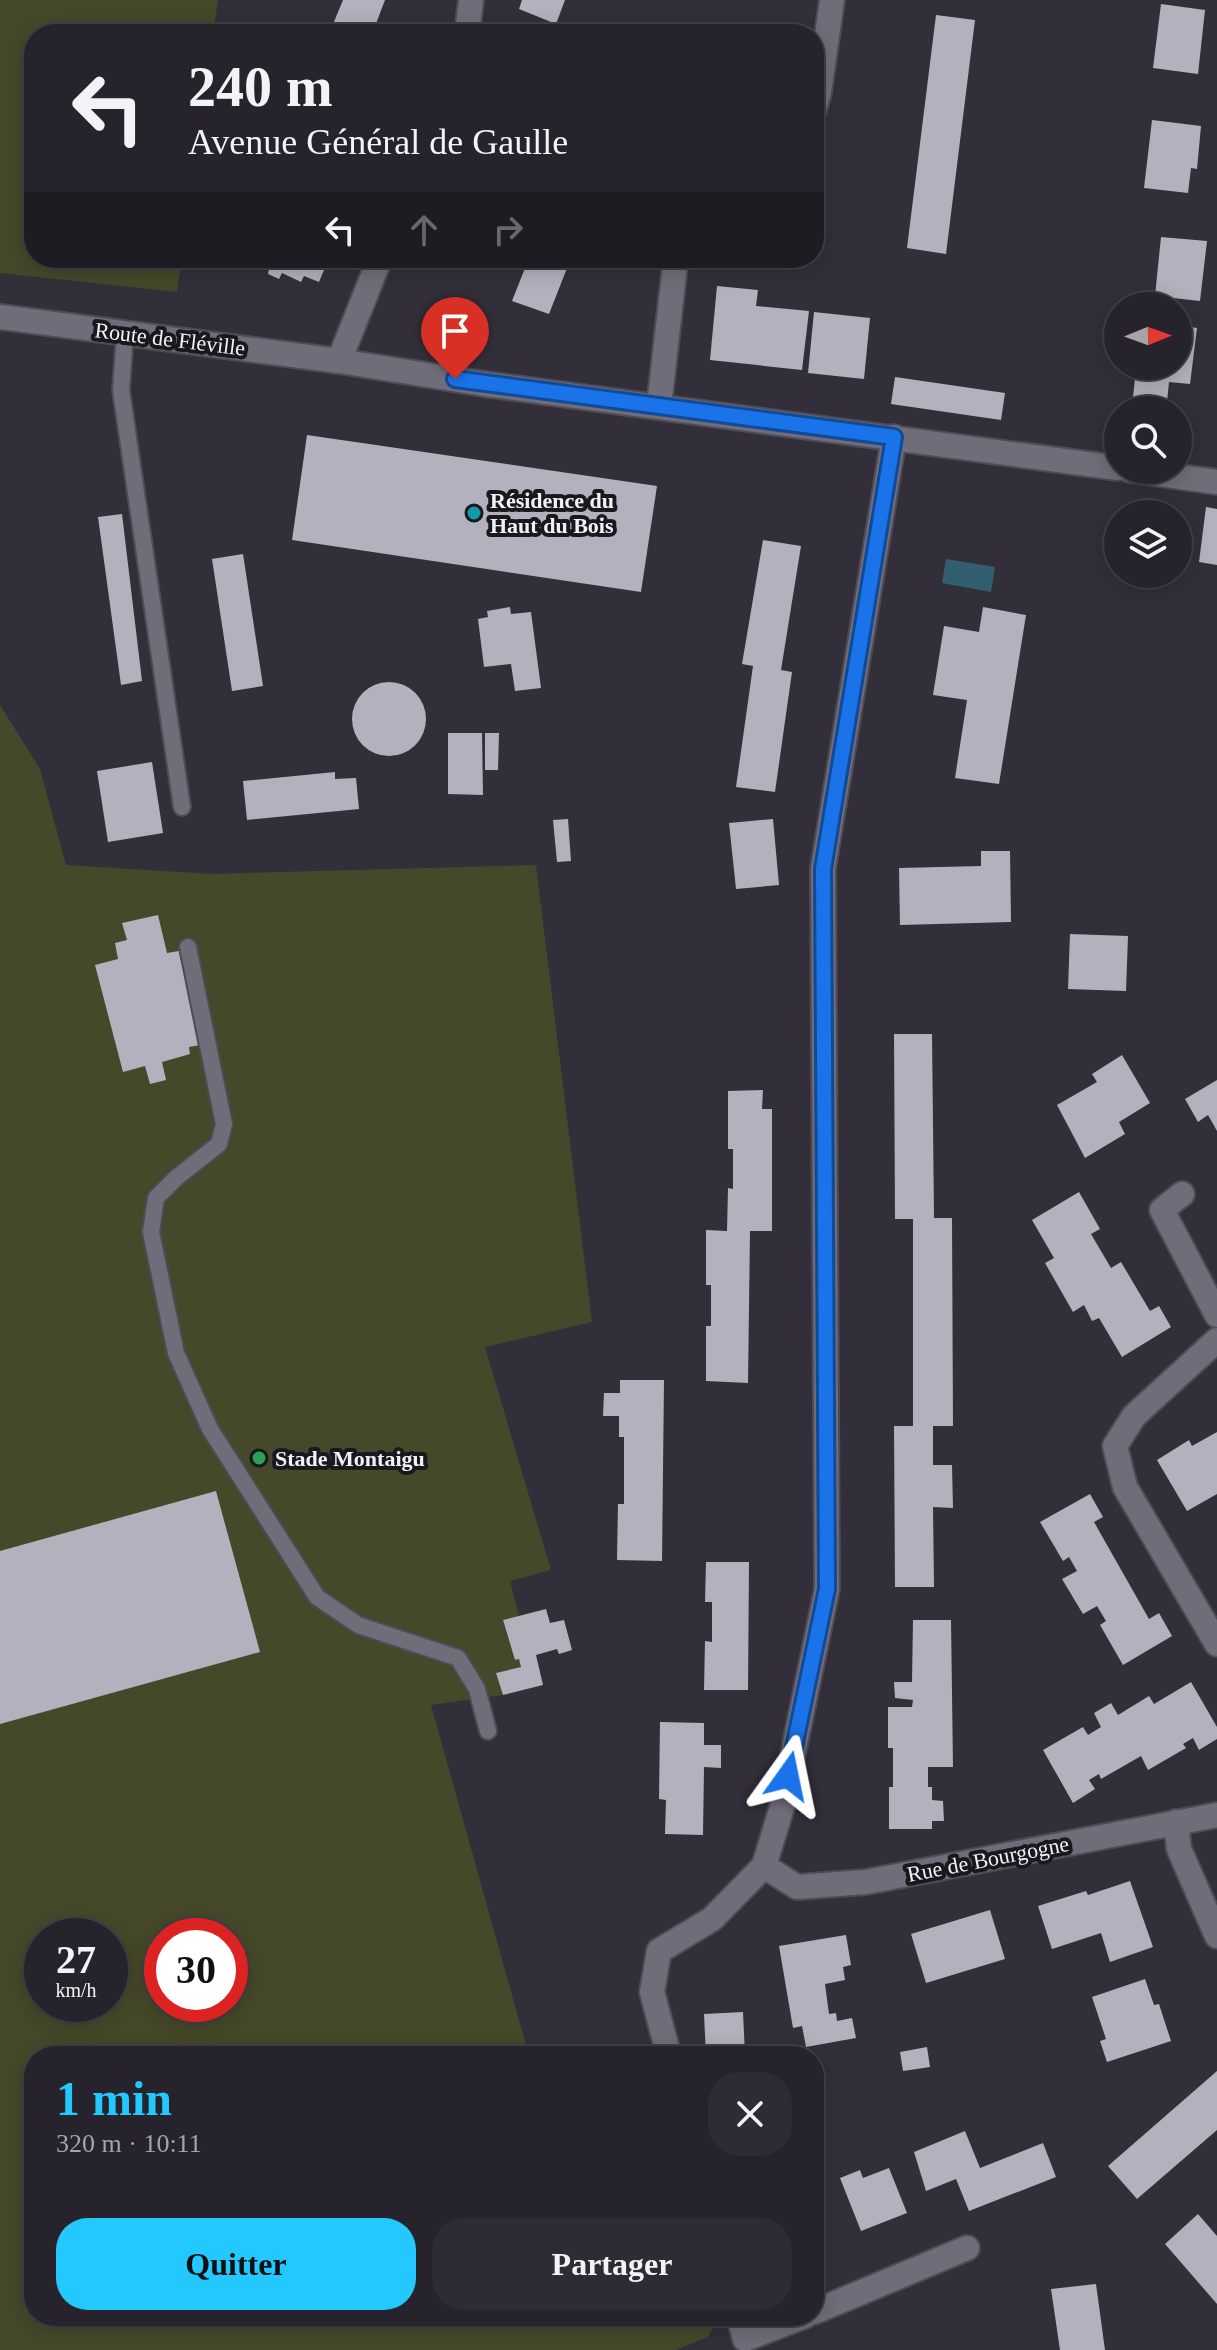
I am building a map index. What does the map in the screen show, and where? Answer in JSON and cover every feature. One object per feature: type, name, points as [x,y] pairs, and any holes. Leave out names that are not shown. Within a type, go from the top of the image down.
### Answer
[{"type":"street","points":[[468,24],[471,0]]},
{"type":"street","points":[[824,57],[832,0]]},
{"type":"street","points":[[339,361],[376,268]]},
{"type":"street","points":[[659,406],[675,268]]},
{"type":"street","name":"Route de Fléville","points":[[0,317],[1104,466]]},
{"type":"street","points":[[666,2046],[652,1992],[659,1951],[712,1919],[764,1866],[782,1807],[827,1589],[823,869],[894,437]]},
{"type":"street","points":[[1192,479],[1217,482]]},
{"type":"street","points":[[1182,1194],[1162,1210],[1217,1315]]},
{"type":"street","points":[[1217,1340],[1134,1416],[1115,1446],[1125,1487],[1217,1644]]},
{"type":"street","name":"Rue de Bourgogne","points":[[764,1866],[797,1887],[866,1882],[1217,1815]]},
{"type":"street","points":[[1176,1822],[1179,1849],[1217,1936]]},
{"type":"street","points":[[824,2308],[967,2248]]},
{"type":"lane","points":[[125,333],[121,390],[182,807]]},
{"type":"lane","points":[[188,947],[224,1124],[219,1144],[156,1198],[151,1232],[176,1353],[210,1429],[317,1597],[358,1625],[458,1658],[477,1689],[488,1731]]},
{"type":"green space","points":[[0,0],[218,0],[214,24],[24,24],[24,268],[181,268],[177,292],[0,273]]},
{"type":"green space","name":"Stade Montaigu","points":[[0,705],[40,769],[66,865],[212,874],[536,865],[592,1322],[485,1347],[551,1570],[510,1581],[519,1616],[503,1621],[515,1660],[519,1659],[521,1667],[496,1673],[503,1695],[431,1705],[526,2046],[24,2046],[24,2326],[714,2326],[708,2337],[676,2350],[0,2350]]},
{"type":"water","points":[[946,559],[995,567],[991,592],[942,583]]},
{"type":"building","points":[[343,0],[385,0],[376,24],[333,24]]},
{"type":"building","points":[[522,0],[565,0],[556,24],[519,9]]},
{"type":"building","points":[[1161,4],[1205,10],[1198,74],[1153,68]]},
{"type":"building","points":[[936,15],[975,20],[946,254],[907,248]]},
{"type":"building","points":[[1152,120],[1201,126],[1197,169],[1191,168],[1188,193],[1144,188]]},
{"type":"building","points":[[1161,237],[1207,241],[1200,301],[1192,300],[1192,292],[1155,292]]},
{"type":"building","points":[[269,268],[325,268],[319,282],[304,276],[301,282],[282,273],[279,279],[268,274]]},
{"type":"building","points":[[525,268],[567,268],[549,314],[512,301]]},
{"type":"building","points":[[717,286],[758,290],[756,306],[809,311],[802,370],[710,360]]},
{"type":"building","points":[[814,312],[870,318],[864,379],[808,373]]},
{"type":"building","points":[[1192,327],[1197,328],[1192,368]]},
{"type":"building","points":[[895,377],[1005,393],[1001,420],[891,404]]},
{"type":"building","points":[[1135,380],[1190,380],[1190,384],[1169,382],[1168,396],[1133,396]]},
{"type":"building","name":"Résidence du Haut du Bois","points":[[307,435],[657,486],[641,592],[292,540]]},
{"type":"building","points":[[1206,507],[1217,509],[1217,565],[1199,562]]},
{"type":"building","points":[[122,514],[142,681],[121,685],[98,517]]},
{"type":"building","points":[[763,540],[801,546],[781,670],[792,672],[775,792],[736,787],[753,666],[742,664]]},
{"type":"building","points":[[243,554],[263,686],[232,691],[212,559]]},
{"type":"building","points":[[510,607],[511,614],[531,612],[541,688],[515,691],[511,664],[484,667],[478,619],[488,617],[487,611]]},
{"type":"building","points":[[983,607],[1026,615],[999,784],[955,778],[967,700],[933,695],[944,626],[979,632]]},
{"type":"building","points":[[389,682],[403,685],[415,693],[423,705],[426,719],[423,733],[415,745],[403,753],[389,756],[375,753],[363,745],[355,733],[352,719],[355,705],[363,693],[375,685]]},
{"type":"building","points":[[448,733],[482,733],[483,795],[448,794]]},
{"type":"building","points":[[485,733],[499,733],[498,770],[485,770]]},
{"type":"building","points":[[152,762],[163,833],[108,842],[97,771]]},
{"type":"building","points":[[335,772],[335,779],[356,778],[359,809],[247,820],[243,781]]},
{"type":"building","points":[[568,819],[571,861],[557,862],[553,820]]},
{"type":"building","points":[[773,819],[779,885],[736,889],[729,823]]},
{"type":"building","points":[[981,851],[1010,851],[1011,922],[900,925],[899,868],[981,866]]},
{"type":"building","points":[[158,915],[167,953],[179,951],[200,1045],[189,1047],[190,1054],[162,1062],[166,1080],[150,1084],[145,1066],[123,1072],[95,965],[118,959],[115,943],[127,940],[122,923]]},
{"type":"building","points":[[1070,934],[1128,936],[1126,991],[1068,989]]},
{"type":"building","points":[[894,1034],[932,1034],[934,1218],[952,1218],[953,1426],[933,1426],[933,1465],[952,1465],[953,1508],[933,1507],[934,1587],[895,1587],[894,1426],[913,1426],[913,1219],[895,1219]]},
{"type":"building","points":[[1122,1055],[1150,1103],[1119,1122],[1125,1134],[1085,1158],[1057,1105],[1097,1082],[1092,1074]]},
{"type":"building","points":[[1217,1080],[1217,1131],[1208,1115],[1198,1122],[1185,1099]]},
{"type":"building","points":[[763,1090],[762,1109],[772,1109],[772,1231],[750,1231],[748,1383],[706,1381],[706,1326],[711,1326],[711,1285],[706,1285],[706,1230],[727,1231],[728,1188],[733,1189],[733,1149],[728,1149],[728,1091]]},
{"type":"building","points":[[1079,1192],[1100,1229],[1091,1234],[1111,1268],[1121,1262],[1150,1311],[1159,1306],[1171,1327],[1122,1357],[1099,1318],[1092,1321],[1084,1305],[1073,1312],[1045,1263],[1054,1258],[1032,1220]]},
{"type":"building","points":[[620,1380],[664,1380],[662,1561],[617,1560],[618,1504],[624,1504],[624,1437],[619,1437],[619,1416],[603,1416],[604,1393],[620,1393]]},
{"type":"building","points":[[1217,1432],[1217,1494],[1187,1511],[1157,1460],[1189,1440],[1192,1446]]},
{"type":"building","points":[[216,1491],[260,1652],[0,1724],[0,1551]]},
{"type":"building","points":[[1090,1494],[1103,1517],[1094,1522],[1149,1619],[1159,1613],[1172,1636],[1123,1665],[1100,1625],[1106,1621],[1097,1606],[1083,1614],[1062,1579],[1077,1571],[1069,1557],[1063,1561],[1040,1522]]},
{"type":"building","points":[[706,1562],[749,1562],[748,1690],[704,1690],[705,1641],[712,1642],[712,1602],[705,1602]]},
{"type":"building","points":[[546,1609],[550,1623],[564,1620],[572,1650],[559,1654],[557,1649],[536,1655],[543,1685],[503,1695],[496,1673],[521,1667],[519,1659],[515,1660],[503,1620]]},
{"type":"building","points":[[913,1620],[951,1620],[953,1767],[928,1767],[928,1787],[932,1787],[932,1800],[943,1801],[944,1821],[932,1821],[932,1829],[889,1829],[893,1748],[888,1748],[888,1707],[912,1707],[913,1700],[895,1698],[894,1682],[912,1682]]},
{"type":"building","points":[[1191,1682],[1217,1727],[1217,1739],[1199,1750],[1193,1738],[1183,1744],[1186,1748],[1148,1770],[1141,1756],[1101,1779],[1099,1774],[1089,1780],[1095,1789],[1073,1803],[1043,1750],[1083,1727],[1088,1735],[1101,1727],[1094,1713],[1111,1703],[1118,1715],[1149,1696],[1154,1704]]},
{"type":"building","points":[[660,1722],[704,1723],[704,1745],[721,1745],[721,1768],[704,1767],[703,1835],[665,1834],[666,1800],[659,1799]]},
{"type":"building","points":[[1130,1881],[1153,1947],[1110,1962],[1101,1933],[1052,1949],[1038,1906],[1086,1891],[1088,1895]]},
{"type":"building","points":[[990,1910],[1005,1959],[926,1983],[911,1934]]},
{"type":"building","points":[[846,1935],[851,1965],[843,1967],[845,1980],[825,1984],[829,2014],[836,2013],[837,2021],[852,2018],[856,2038],[806,2046],[802,2026],[793,2028],[779,1946]]},
{"type":"building","points":[[1145,1979],[1154,2005],[1159,2004],[1171,2041],[1107,2062],[1100,2041],[1106,2039],[1092,1997]]},
{"type":"building","points":[[743,2012],[745,2046],[706,2046],[704,2014]]},
{"type":"building","points":[[927,2047],[930,2067],[903,2071],[900,2052]]},
{"type":"building","points":[[1217,2071],[1217,2130],[1137,2199],[1108,2166]]},
{"type":"building","points":[[965,2131],[980,2168],[1043,2143],[1056,2177],[969,2211],[956,2179],[926,2191],[914,2152]]},
{"type":"building","points":[[889,2168],[907,2213],[861,2231],[840,2178],[860,2170],[863,2178]]},
{"type":"building","points":[[1198,2214],[1217,2236],[1217,2304],[1165,2244]]},
{"type":"building","points":[[1096,2284],[1105,2350],[1060,2350],[1051,2289]]},
{"type":"place","name":"Résidence du Haut du Bois","points":[[474,513]]},
{"type":"place","name":"Stade Montaigu","points":[[259,1458]]},
{"type":"route","points":[[455,379],[894,437],[823,869],[827,1589],[788,1776]]}]
